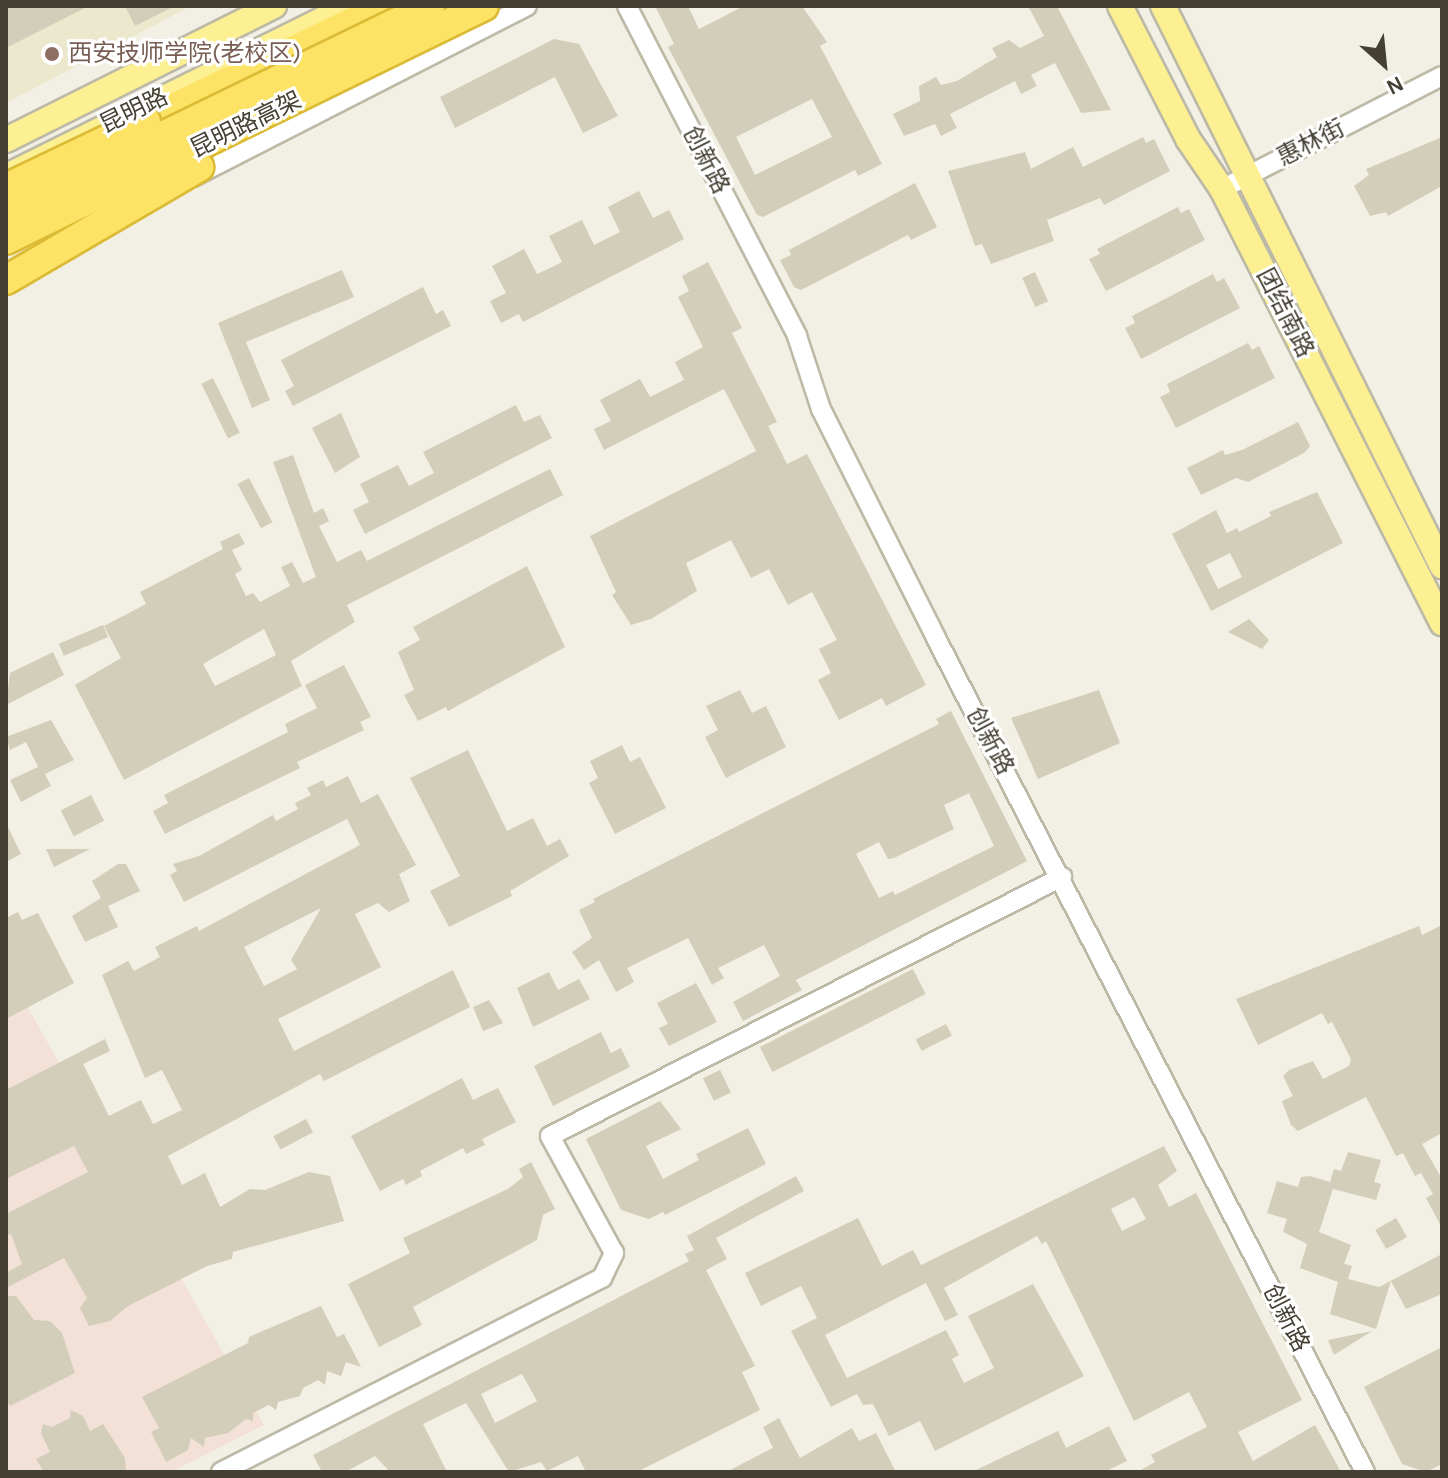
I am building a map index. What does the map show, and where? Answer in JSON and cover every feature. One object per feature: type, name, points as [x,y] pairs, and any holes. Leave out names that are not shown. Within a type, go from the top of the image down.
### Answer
[{"type":"highway","points":[[6,188],[386,6]]},
{"type":"highway","name":"昆明路高架","points":[[6,212],[430,6]]},
{"type":"highway","name":"昆明路高架","points":[[6,240],[484,6]]},
{"type":"highway","points":[[6,280],[202,165],[322,104],[404,47]]},
{"type":"main road","name":"昆明路","points":[[6,140],[274,6]]},
{"type":"main road","name":"昆明路","points":[[6,177],[41,156],[350,6]]},
{"type":"main road","name":"团结南路","points":[[1120,6],[1188,139],[1233,183],[1442,566]]},
{"type":"main road","name":"团结南路","points":[[1163,6],[1222,121],[1233,183],[1442,623]]},
{"type":"street","points":[[6,273],[527,6]]},
{"type":"street","name":"创新路","points":[[627,6],[797,336],[821,409],[1365,1472]]},
{"type":"street","name":"惠林街","points":[[1233,183],[1442,76]]},
{"type":"street","points":[[41,156],[84,233]]},
{"type":"street","points":[[221,1472],[602,1278],[614,1253],[550,1136],[1062,877]]},
{"type":"shaded area","name":"西安技师学院(老校区)","points":[[6,6],[191,6],[6,103]]},
{"type":"shaded area","points":[[6,969],[264,1425],[171,1472],[6,1472]]},
{"type":"building","points":[[6,6],[89,6],[6,48]]},
{"type":"building","points":[[125,6],[175,6],[135,26]]},
{"type":"building","points":[[655,6],[688,6],[699,29],[744,6],[802,6],[827,42],[820,46],[882,164],[858,176],[855,170],[763,217],[757,215],[668,47],[674,44]],"holes":[[[812,99],[832,137],[755,175],[736,137]]]},
{"type":"building","points":[[1028,6],[1057,6],[1111,110],[1081,113],[1055,63],[1031,75],[1037,86],[1021,94],[1015,81],[950,114],[957,128],[941,136],[935,124],[904,136],[893,114],[920,101],[919,86],[936,77],[941,85],[957,81],[997,57],[992,48],[1009,40],[1020,48],[1044,36]]},
{"type":"building","points":[[554,39],[579,44],[618,116],[583,133],[555,77],[455,128],[440,97]]},
{"type":"building","points":[[1143,137],[1146,143],[1154,139],[1170,171],[1104,205],[1100,198],[1047,220],[1054,241],[991,264],[982,244],[975,246],[948,171],[1025,152],[1031,169],[1073,147],[1083,167]]},
{"type":"building","points":[[1442,137],[1442,186],[1388,216],[1386,212],[1370,216],[1354,186],[1369,175],[1366,169]]},
{"type":"building","points":[[915,183],[937,227],[911,240],[908,235],[801,290],[794,287],[780,260],[791,255],[789,250]]},
{"type":"building","points":[[639,191],[653,218],[669,210],[684,239],[523,322],[519,314],[501,323],[490,301],[506,293],[492,266],[524,249],[537,274],[562,262],[549,236],[582,220],[594,245],[620,232],[608,207]]},
{"type":"building","points":[[1178,207],[1181,213],[1189,209],[1205,240],[1106,291],[1089,259],[1100,254],[1097,249]]},
{"type":"building","points":[[708,262],[742,328],[732,333],[777,422],[768,426],[787,464],[807,454],[926,685],[886,706],[882,698],[839,720],[818,680],[831,673],[819,649],[837,640],[812,592],[788,605],[769,569],[751,578],[731,540],[686,563],[697,591],[651,619],[631,625],[612,595],[616,592],[590,536],[756,451],[724,389],[604,450],[594,429],[611,421],[600,400],[640,379],[650,397],[684,380],[675,362],[703,347],[678,297],[689,291],[682,276]]},
{"type":"building","points":[[342,270],[354,297],[246,342],[270,400],[252,408],[218,323]]},
{"type":"building","points":[[1035,272],[1048,301],[1035,307],[1022,278]]},
{"type":"building","points":[[1213,274],[1217,282],[1224,278],[1240,308],[1141,359],[1125,328],[1135,323],[1132,316]]},
{"type":"building","points":[[423,287],[436,314],[443,310],[451,326],[293,406],[285,391],[294,386],[281,360]]},
{"type":"building","points":[[1248,343],[1252,350],[1259,346],[1275,378],[1176,428],[1160,397],[1170,392],[1167,384]]},
{"type":"building","points":[[213,378],[240,433],[228,439],[201,384]]},
{"type":"building","points":[[516,405],[524,422],[540,415],[552,438],[365,534],[353,510],[369,502],[360,484],[398,465],[409,486],[434,473],[423,452]]},
{"type":"building","points":[[341,413],[360,457],[335,473],[312,428]]},
{"type":"building","points":[[1298,422],[1310,446],[1304,453],[1248,482],[1236,478],[1201,495],[1187,468],[1223,450],[1225,455],[1242,450]]},
{"type":"building","points":[[293,455],[314,513],[323,508],[329,521],[319,526],[337,562],[361,550],[367,561],[550,469],[563,495],[347,605],[355,622],[291,661],[302,686],[124,780],[75,685],[121,658],[104,626],[146,604],[140,592],[223,549],[220,542],[239,533],[245,544],[232,550],[242,570],[235,574],[246,596],[253,593],[260,602],[290,586],[281,567],[292,562],[303,583],[316,577],[273,462]],"holes":[[[264,629],[276,655],[215,686],[203,664]]]},
{"type":"building","points":[[249,478],[272,522],[261,528],[238,484]]},
{"type":"building","points":[[1317,492],[1343,543],[1211,611],[1172,534],[1216,510],[1227,533],[1237,528],[1239,532],[1271,516],[1269,512]],"holes":[[[1230,553],[1242,577],[1218,589],[1206,565]]]},
{"type":"building","points":[[527,566],[565,647],[448,711],[446,707],[418,721],[404,695],[414,690],[398,652],[420,640],[413,627]]},
{"type":"building","points":[[1249,619],[1269,640],[1262,649],[1228,632]]},
{"type":"building","points":[[103,625],[108,637],[64,656],[59,644]]},
{"type":"building","points":[[53,652],[64,675],[6,705],[10,673]]},
{"type":"building","points":[[344,665],[371,717],[360,722],[364,730],[297,762],[300,768],[165,834],[153,811],[168,803],[164,795],[288,732],[285,724],[317,708],[305,685]]},
{"type":"building","points":[[740,690],[752,713],[766,706],[786,747],[726,778],[705,737],[718,730],[706,706]]},
{"type":"building","points":[[1099,690],[1120,743],[1038,779],[1011,718]]},
{"type":"building","points":[[951,711],[1027,861],[796,980],[802,990],[743,1021],[733,1002],[780,976],[764,945],[718,968],[724,978],[712,985],[688,938],[627,968],[634,982],[616,992],[599,960],[584,970],[572,952],[592,938],[579,910],[595,902],[593,899],[939,724],[936,719]],"holes":[[[969,793],[994,846],[895,895],[893,891],[879,898],[856,854],[879,842],[888,859],[894,858],[954,829],[944,805]]]},
{"type":"building","points":[[51,720],[74,760],[45,774],[51,786],[21,802],[10,780],[38,767],[26,742],[10,750],[6,737]]},
{"type":"building","points":[[622,745],[630,762],[640,757],[666,808],[615,834],[589,783],[598,778],[590,761]]},
{"type":"building","points":[[468,750],[507,831],[533,818],[547,846],[560,839],[569,856],[510,891],[512,896],[449,927],[430,891],[460,876],[410,778]]},
{"type":"building","points":[[348,776],[361,803],[378,794],[416,865],[399,874],[410,901],[389,912],[378,903],[355,914],[381,967],[278,1019],[294,1051],[453,970],[470,1007],[324,1081],[320,1074],[168,1156],[182,1185],[205,1173],[220,1207],[250,1189],[265,1190],[309,1172],[330,1176],[344,1221],[233,1252],[232,1259],[207,1266],[128,1306],[110,1321],[89,1326],[80,1308],[87,1298],[64,1258],[6,1288],[6,1273],[22,1264],[11,1234],[6,1236],[6,1214],[88,1172],[74,1146],[6,1179],[6,1090],[105,1039],[110,1051],[83,1064],[109,1116],[141,1100],[153,1124],[182,1110],[162,1070],[145,1078],[102,975],[128,961],[134,971],[160,957],[155,947],[197,926],[199,931],[360,845],[347,819],[184,902],[170,875],[177,871],[173,864],[199,856],[273,815],[276,821],[298,809],[295,803],[311,795],[307,788],[323,780],[326,787]],"holes":[[[321,908],[291,960],[297,969],[264,986],[244,947]]]},
{"type":"building","points":[[91,795],[104,821],[74,836],[61,810]]},
{"type":"building","points":[[6,823],[21,854],[6,862]]},
{"type":"building","points":[[46,849],[90,849],[54,867]]},
{"type":"building","points":[[118,864],[126,864],[140,891],[108,906],[118,927],[85,942],[72,916],[101,898],[92,881]]},
{"type":"building","points":[[18,912],[22,920],[38,913],[74,983],[6,1019],[6,918]]},
{"type":"building","points":[[1442,925],[1442,1133],[1422,1144],[1442,1179],[1442,1228],[1426,1198],[1433,1194],[1421,1173],[1415,1176],[1403,1153],[1396,1156],[1366,1097],[1298,1131],[1291,1125],[1282,1101],[1293,1096],[1283,1076],[1289,1070],[1313,1061],[1323,1079],[1349,1066],[1351,1059],[1332,1022],[1328,1024],[1322,1013],[1258,1045],[1236,999],[1419,926],[1422,935]]},
{"type":"building","points":[[913,969],[926,994],[772,1072],[760,1047]]},
{"type":"building","points":[[549,972],[558,990],[579,979],[590,999],[533,1027],[517,988]]},
{"type":"building","points":[[696,983],[717,1022],[669,1046],[659,1028],[668,1024],[657,1003]]},
{"type":"building","points":[[489,1000],[503,1023],[483,1031],[473,1007]]},
{"type":"building","points":[[946,1024],[952,1036],[922,1051],[916,1039]]},
{"type":"building","points":[[601,1032],[611,1053],[621,1048],[630,1067],[553,1106],[534,1066]]},
{"type":"building","points":[[720,1070],[731,1092],[714,1101],[703,1078]]},
{"type":"building","points":[[462,1078],[473,1100],[498,1088],[516,1122],[482,1139],[485,1145],[466,1154],[463,1148],[420,1171],[422,1176],[406,1185],[403,1179],[380,1191],[351,1136]]},
{"type":"building","points":[[660,1101],[681,1129],[646,1146],[663,1179],[699,1160],[696,1154],[748,1128],[766,1164],[665,1215],[663,1212],[649,1219],[621,1210],[586,1139]]},
{"type":"building","points":[[306,1119],[313,1132],[280,1150],[273,1136]]},
{"type":"building","points":[[1164,1146],[1177,1171],[1158,1185],[1169,1207],[1196,1193],[1302,1400],[1238,1432],[1253,1461],[1315,1425],[1341,1472],[1137,1472],[1155,1462],[1151,1455],[1207,1427],[1189,1392],[1134,1421],[1046,1241],[1042,1244],[1037,1236],[944,1288],[958,1315],[945,1321],[926,1283],[825,1335],[847,1378],[946,1330],[959,1355],[952,1359],[964,1383],[994,1368],[968,1316],[1033,1284],[1084,1376],[935,1451],[920,1421],[889,1436],[873,1404],[863,1405],[857,1394],[831,1407],[791,1331],[817,1318],[801,1286],[761,1306],[745,1273],[858,1218],[882,1266],[913,1250],[921,1265]],"holes":[[[1134,1197],[1146,1219],[1122,1231],[1111,1209]]]},
{"type":"building","points":[[1348,1152],[1381,1160],[1374,1182],[1381,1184],[1376,1200],[1333,1189],[1319,1232],[1351,1245],[1344,1264],[1352,1266],[1348,1279],[1379,1287],[1442,1254],[1442,1294],[1406,1309],[1391,1281],[1376,1329],[1330,1314],[1338,1282],[1300,1268],[1307,1244],[1283,1232],[1287,1219],[1267,1213],[1277,1181],[1298,1187],[1301,1177],[1310,1176],[1330,1182],[1334,1169],[1341,1171]]},
{"type":"building","points":[[531,1162],[555,1209],[543,1215],[537,1240],[413,1307],[422,1325],[379,1347],[348,1284],[410,1253],[403,1238],[508,1189],[523,1177],[519,1169]]},
{"type":"building","points":[[796,1176],[804,1191],[716,1238],[727,1259],[706,1270],[755,1366],[742,1372],[760,1410],[637,1472],[586,1472],[578,1456],[547,1471],[541,1462],[509,1472],[466,1403],[423,1424],[447,1472],[390,1472],[375,1456],[347,1471],[322,1472],[313,1455],[689,1261],[685,1254],[694,1250],[687,1236]],"holes":[[[522,1374],[537,1401],[495,1423],[481,1394]]]},
{"type":"building","points":[[1396,1218],[1407,1237],[1386,1249],[1375,1230]]},
{"type":"building","points":[[6,1296],[16,1296],[34,1320],[50,1321],[62,1333],[75,1373],[10,1406],[6,1399]]},
{"type":"building","points":[[321,1306],[337,1337],[344,1334],[361,1367],[346,1362],[341,1376],[327,1371],[325,1385],[318,1380],[303,1388],[300,1396],[278,1402],[276,1410],[269,1405],[253,1413],[253,1421],[246,1419],[228,1433],[205,1438],[204,1447],[191,1438],[188,1450],[166,1462],[151,1432],[159,1428],[142,1397],[248,1343],[249,1337]]},
{"type":"building","points":[[1372,1331],[1334,1355],[1328,1340]]},
{"type":"building","points":[[1442,1347],[1442,1464],[1426,1472],[1402,1464],[1364,1387]]},
{"type":"building","points":[[71,1410],[83,1416],[90,1431],[103,1424],[125,1458],[126,1472],[44,1472],[36,1459],[50,1452],[41,1433],[43,1424],[52,1427],[70,1418]]},
{"type":"building","points":[[779,1418],[800,1458],[852,1428],[859,1441],[876,1433],[896,1472],[726,1472],[773,1448],[763,1427]]},
{"type":"building","points":[[1109,1426],[1127,1461],[1104,1472],[972,1472],[1058,1431],[1066,1448]]},
{"type":"place","name":"西安技师学院(老校区)","points":[[52,54]]}]
